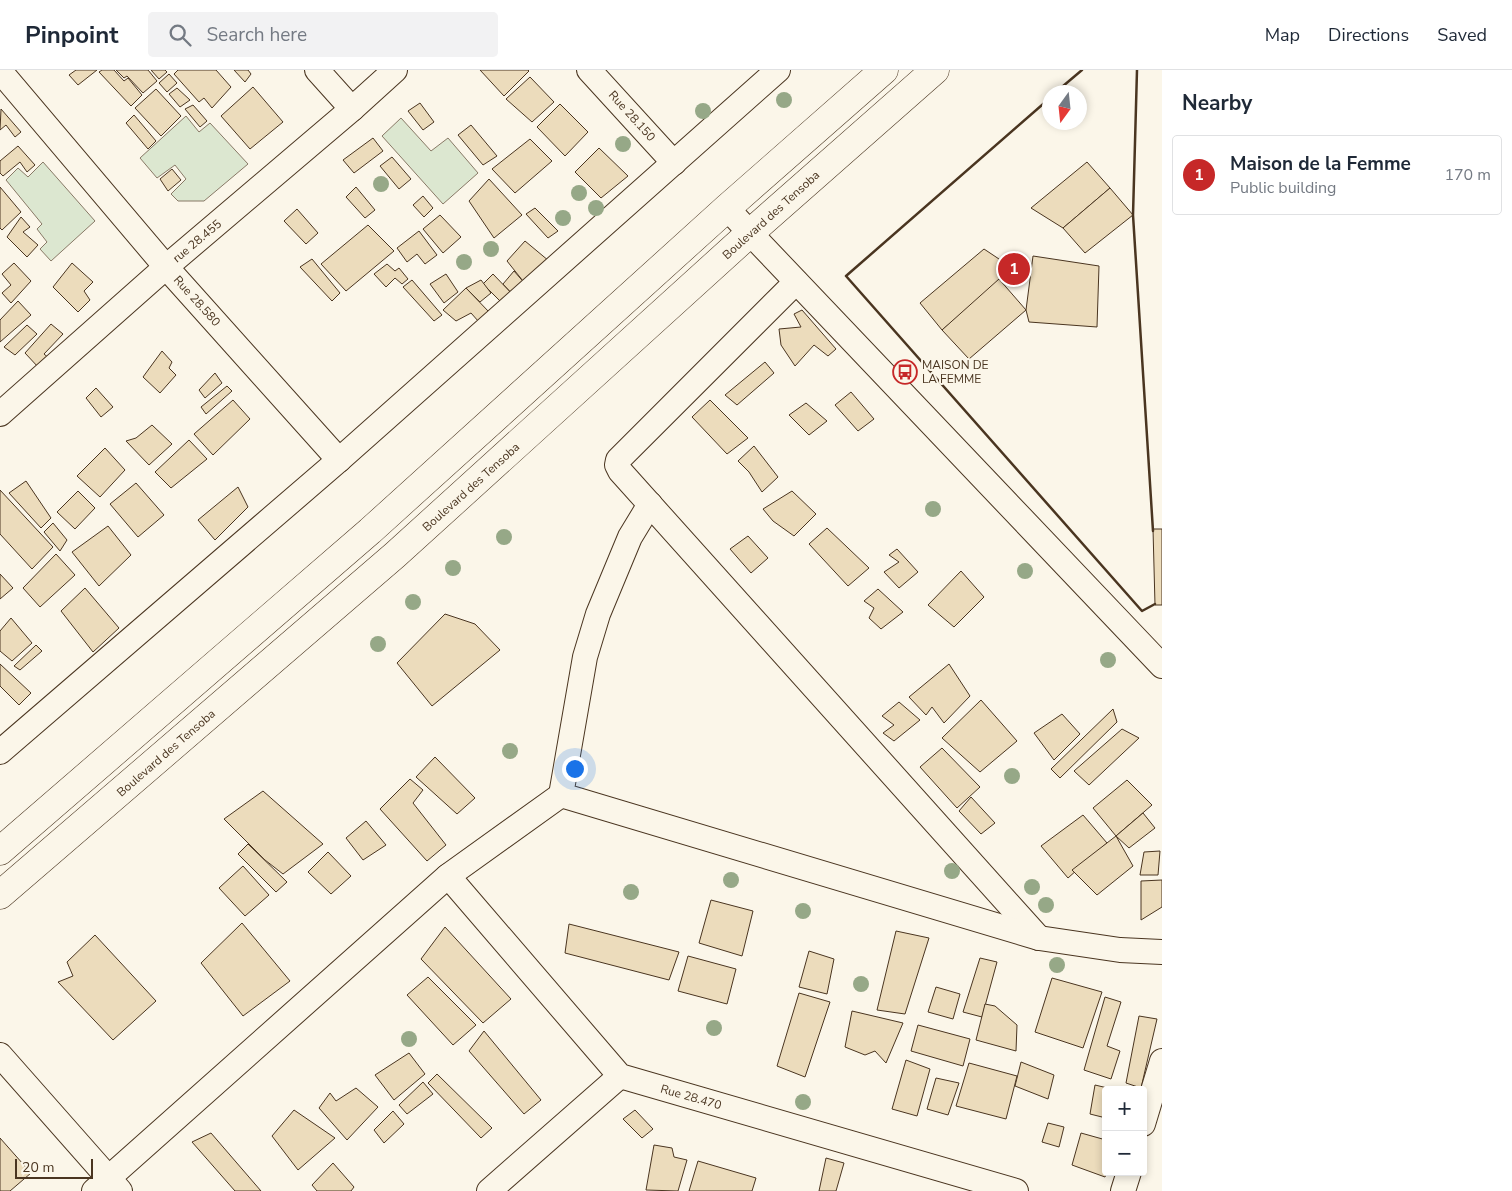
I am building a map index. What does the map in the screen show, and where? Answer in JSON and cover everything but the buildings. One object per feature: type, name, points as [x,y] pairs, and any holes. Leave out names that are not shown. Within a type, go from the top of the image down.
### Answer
[{"type":"main road","points":[[0,850],[370,531],[727,208],[884,70]]},
{"type":"main road","name":"Boulevard des Tensoba","points":[[0,896],[395,556],[750,234],[935,70]]},
{"type":"street","points":[[316,70],[352,109]]},
{"type":"street","name":"rue 28.455","points":[[1,412],[395,70]]},
{"type":"street","name":"Rue 28.150","points":[[589,70],[674,163]]},
{"type":"street","points":[[0,752],[339,460],[778,70]]},
{"type":"street","name":"Rue 28.580","points":[[0,71],[166,267],[339,460]]},
{"type":"street","points":[[727,208],[1162,666]]},
{"type":"street","points":[[796,282],[618,460],[617,466],[1040,938]]},
{"type":"street","points":[[0,1055],[107,1186],[448,876],[561,795],[587,648],[598,614],[630,537],[650,504]]},
{"type":"street","points":[[561,795],[1040,938],[1120,950],[1162,952]]},
{"type":"street","points":[[448,876],[620,1076],[489,1191]]},
{"type":"street","points":[[1147,1111],[1162,1061]]},
{"type":"street","name":"Rue 28.470","points":[[620,1076],[1016,1191]]},
{"type":"street","points":[[1123,1191],[1128,1176]]},
{"type":"green space","points":[[186,116],[199,132],[210,123],[248,164],[204,201],[178,201],[171,194],[186,179],[175,165],[157,178],[140,158]]},
{"type":"green space","points":[[401,118],[431,151],[448,138],[478,173],[443,204],[382,136]]},
{"type":"green space","points":[[43,162],[95,221],[51,261],[40,249],[47,242],[37,229],[42,224],[6,180],[18,168],[28,177]]},
{"type":"wall","points":[[1064,85],[1082,70]]},
{"type":"wall","points":[[1137,70],[1133,215],[1153,531]]},
{"type":"wall","points":[[1042,105],[846,276],[1142,611],[1155,604]]},
{"type":"place","name":"Maison de la Femme","points":[[1014,269]]},
{"type":"place","name":"MAISON DE LA FEMME","points":[[905,372]]}]
